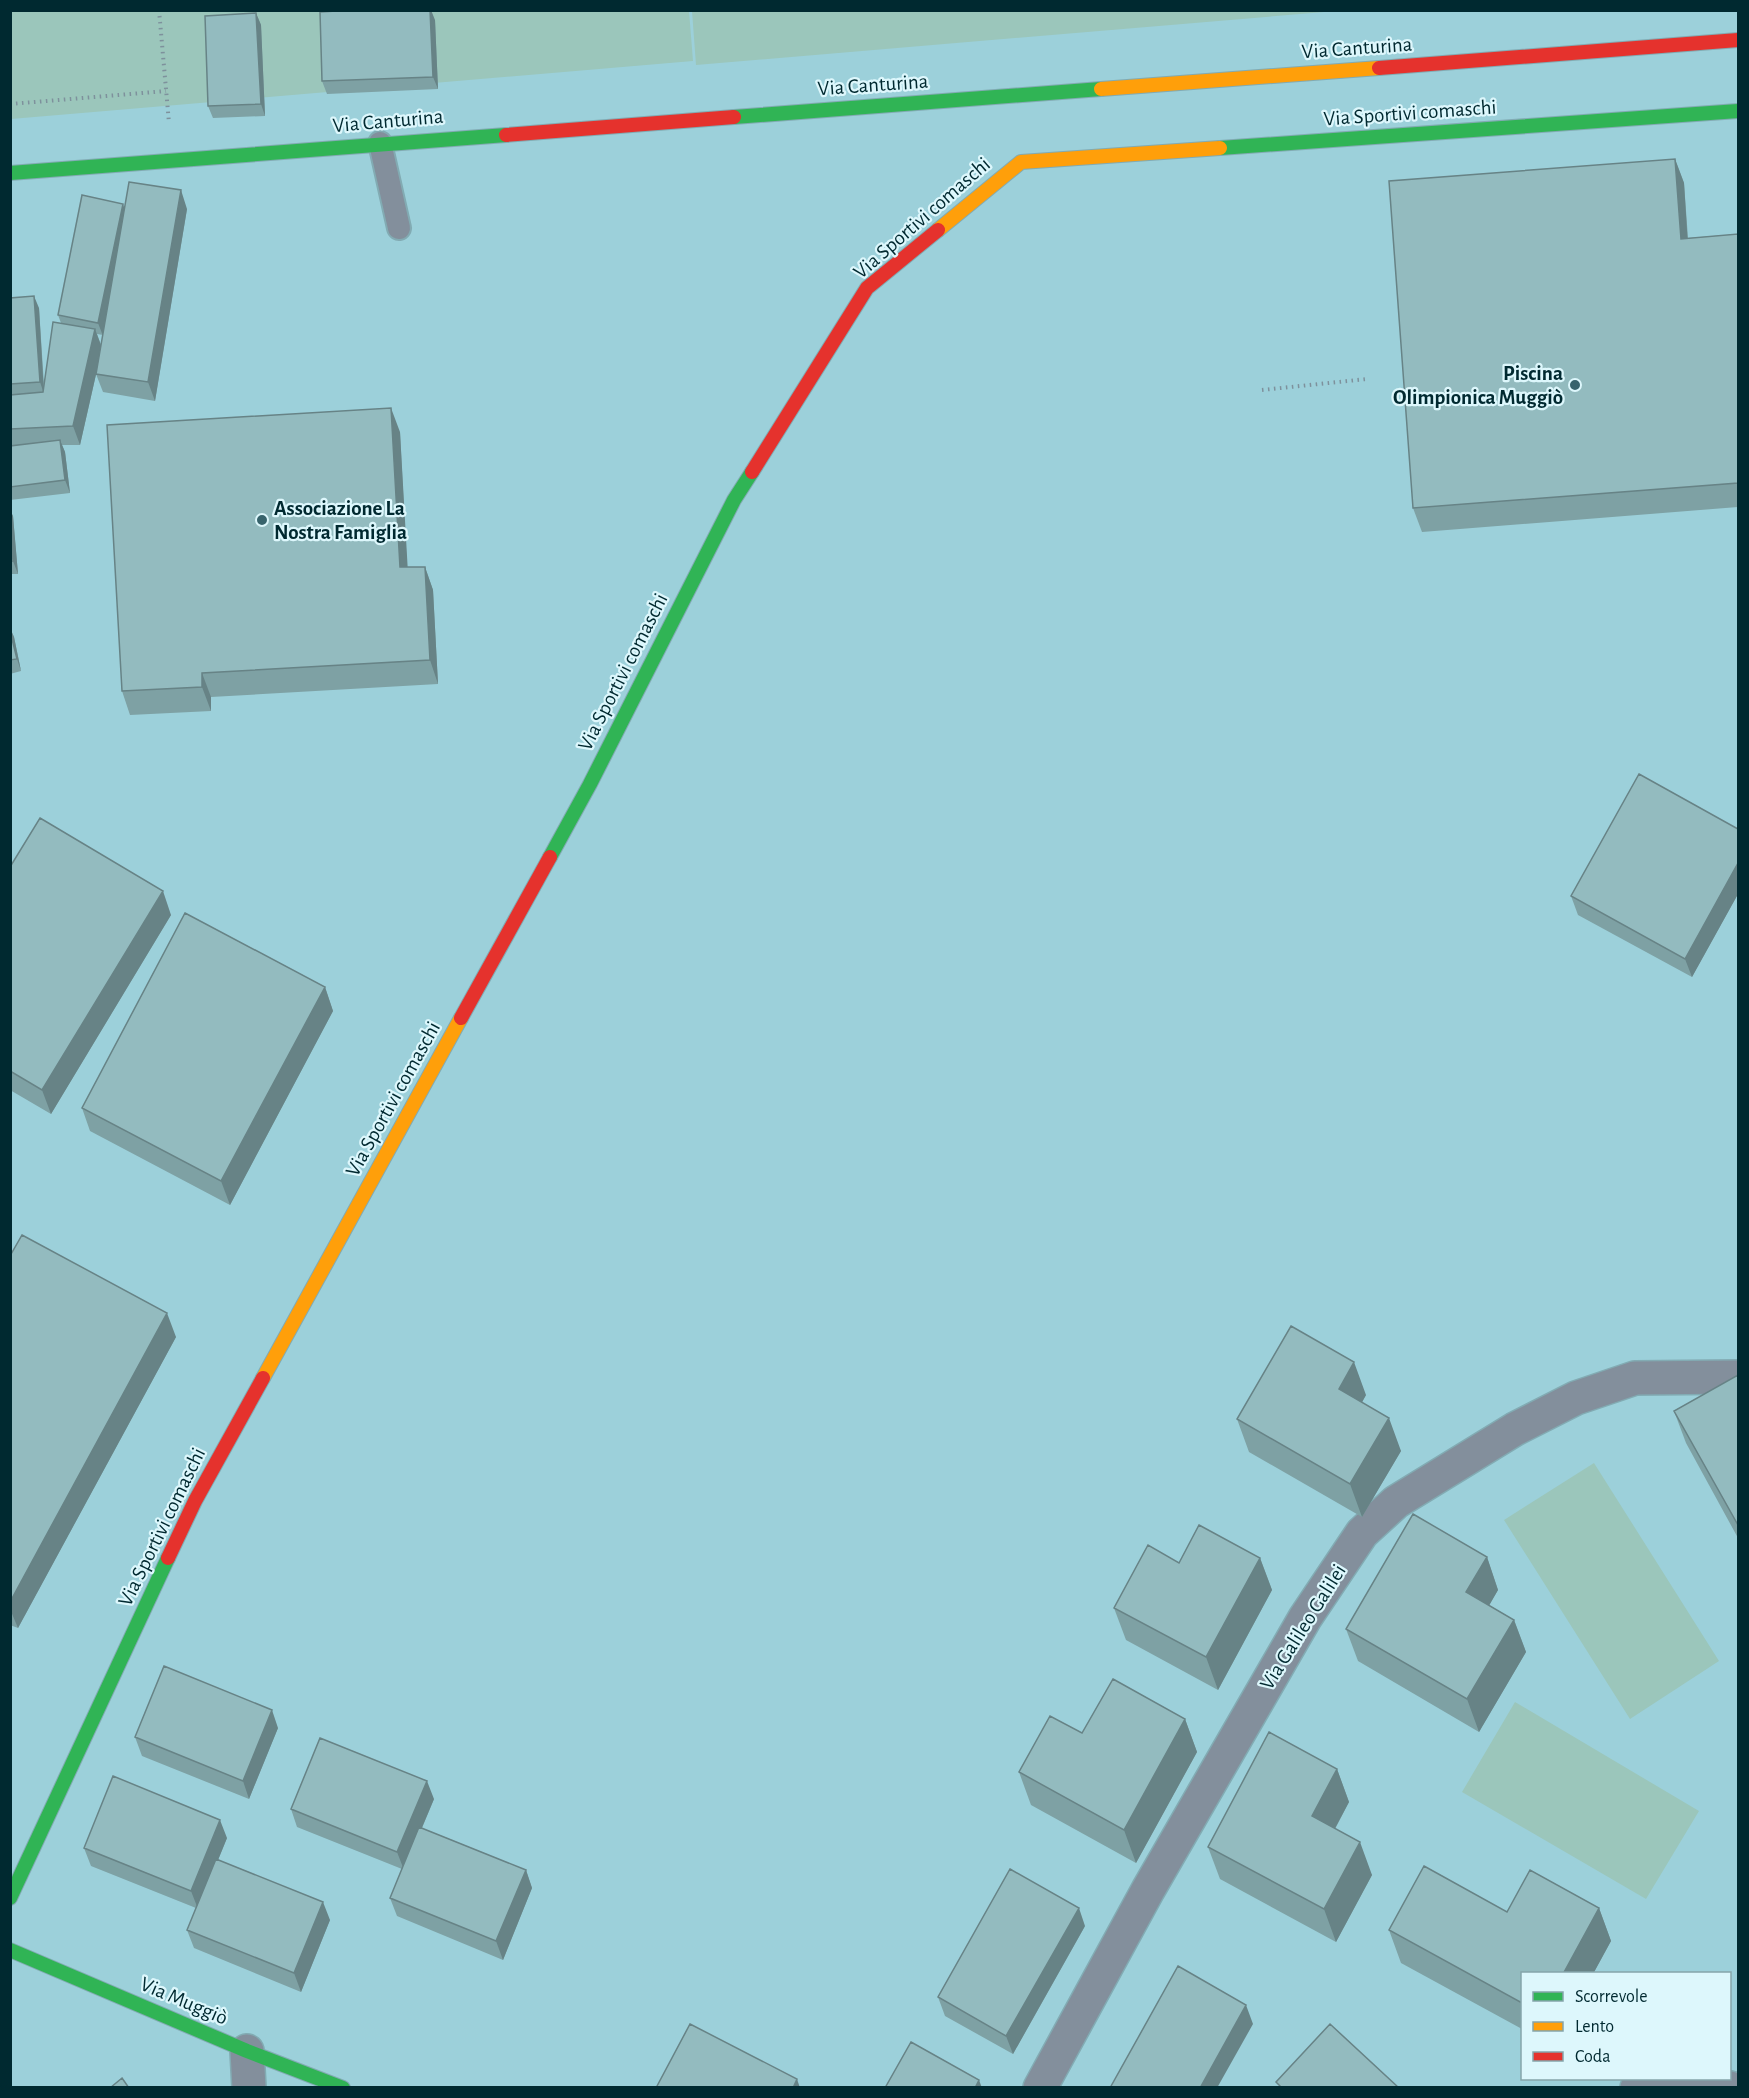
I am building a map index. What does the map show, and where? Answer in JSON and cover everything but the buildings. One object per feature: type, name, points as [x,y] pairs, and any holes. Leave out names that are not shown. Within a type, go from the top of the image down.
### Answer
[{"type":"street","name":"Via Canturina","points":[[10,173],[1738,40]]},
{"type":"street","name":"Via Sportivi comaschi","points":[[10,1898],[195,1501],[590,784],[734,500],[867,288],[1021,162],[1738,111]]},
{"type":"street","name":"Via Galileo Galilei","points":[[1040,2088],[1148,1890],[1299,1628],[1362,1533],[1396,1502],[1515,1429],[1576,1398],[1635,1378],[1738,1377]]},
{"type":"street","name":"Via Muggiò","points":[[10,1950],[247,2051],[343,2088]]},
{"type":"street","points":[[247,2051],[249,2088]]},
{"type":"street","points":[[1637,2088],[1639,2084],[1653,2080]]},
{"type":"street","points":[[1682,2080],[1730,2088]]},
{"type":"lane","points":[[380,143],[399,228]]},
{"type":"path","points":[[159,10],[172,160]]},
{"type":"path","points":[[10,104],[166,91]]},
{"type":"path","points":[[1262,390],[1367,379]]},
{"type":"green space","points":[[692,10],[1336,11],[696,65]]},
{"type":"green space","points":[[11,11],[689,11],[693,61],[11,119]]},
{"type":"green space","points":[[1594,1463],[1719,1661],[1630,1719],[1504,1520]]},
{"type":"green space","points":[[1515,1702],[1699,1811],[1646,1899],[1462,1792]]},
{"type":"traffic: fast","points":[[734,117],[1101,89]]},
{"type":"traffic: fast","points":[[1220,148],[1738,111]]},
{"type":"traffic: fast","points":[[10,173],[506,135]]},
{"type":"traffic: fast","points":[[550,857],[590,784],[734,500],[752,472]]},
{"type":"traffic: fast","points":[[10,1898],[168,1558]]},
{"type":"traffic: fast","points":[[10,1950],[247,2051],[343,2088]]},
{"type":"traffic: slow","points":[[1101,89],[1379,68]]},
{"type":"traffic: slow","points":[[938,230],[1021,162],[1220,148]]},
{"type":"traffic: slow","points":[[263,1378],[461,1018]]},
{"type":"traffic: jam","points":[[1379,68],[1738,40]]},
{"type":"traffic: jam","points":[[506,135],[734,117]]},
{"type":"traffic: jam","points":[[752,472],[867,288],[938,230]]},
{"type":"traffic: jam","points":[[461,1018],[550,857]]},
{"type":"traffic: jam","points":[[168,1558],[195,1501],[263,1378]]},
{"type":"place","name":"Piscina Olimpionica Muggiò","points":[[1575,385]]},
{"type":"place","name":"Associazione La Nostra Famiglia","points":[[262,520]]}]
